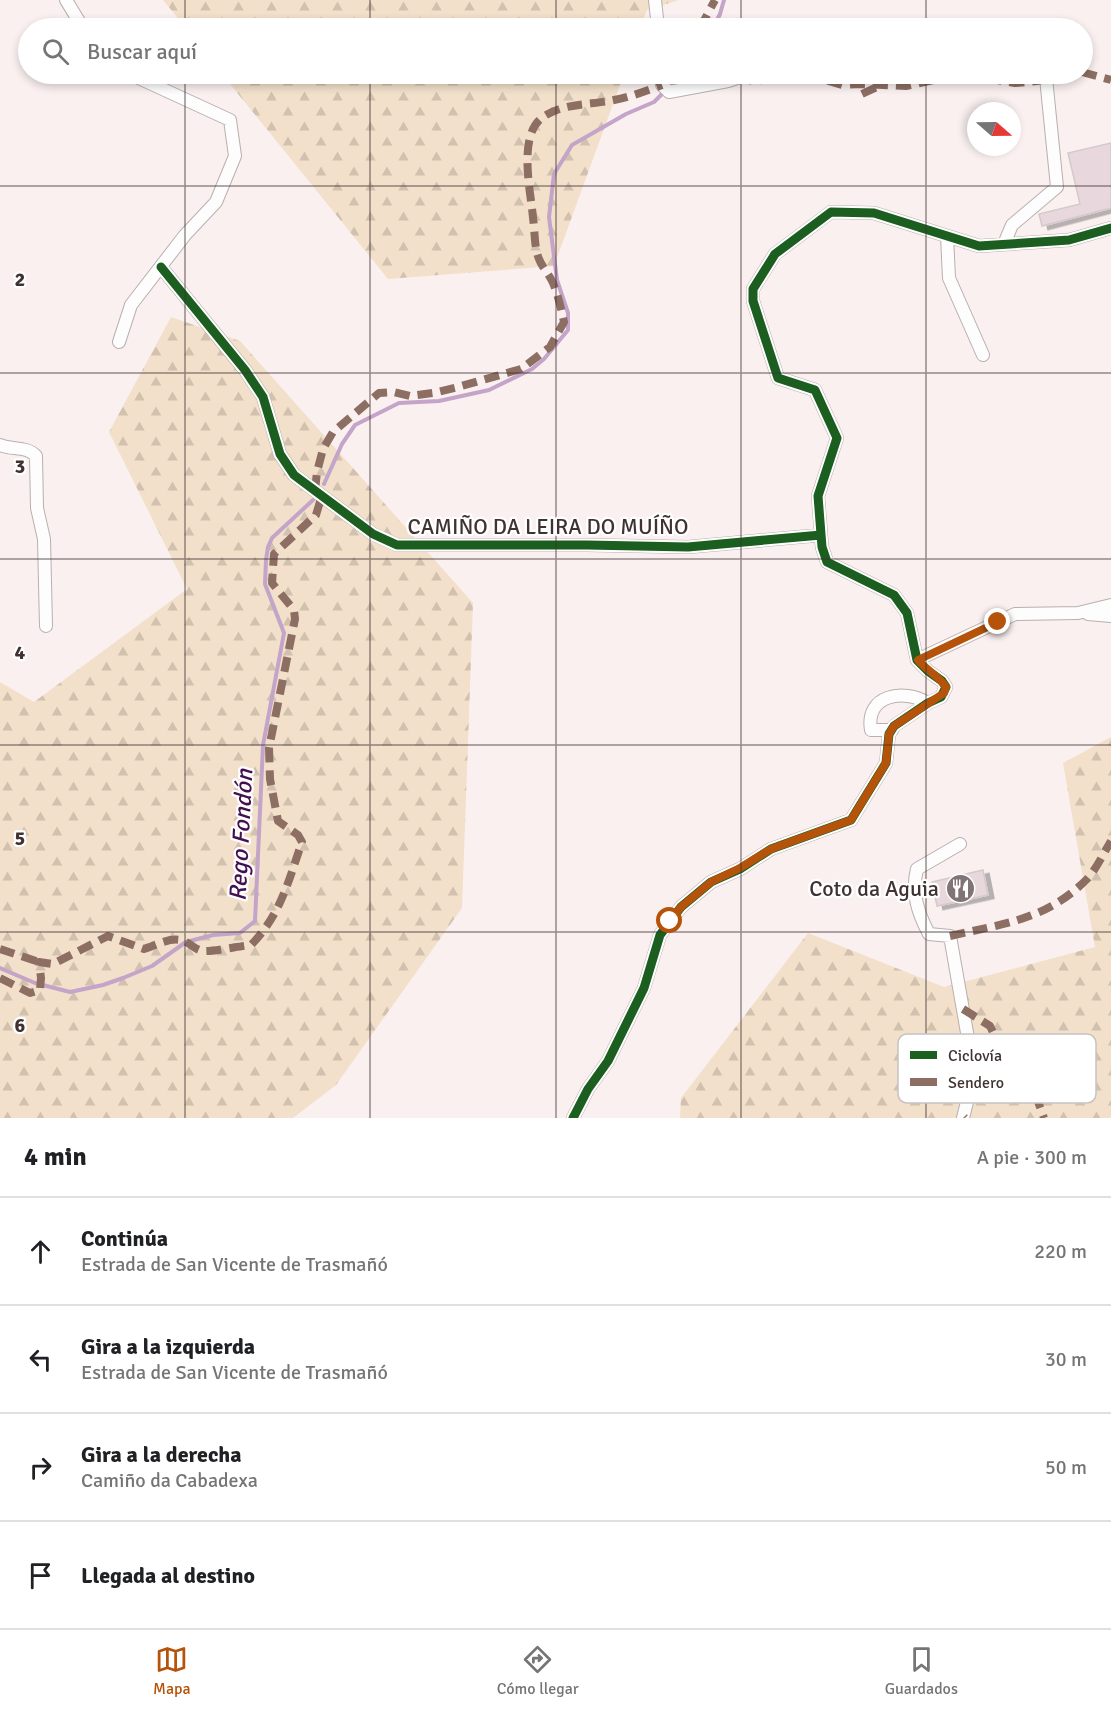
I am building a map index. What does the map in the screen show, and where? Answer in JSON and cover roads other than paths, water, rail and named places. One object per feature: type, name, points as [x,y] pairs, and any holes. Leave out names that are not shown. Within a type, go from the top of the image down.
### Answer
[{"type":"street","points":[[66,0],[77,18]]},
{"type":"street","points":[[655,0],[657,18]]},
{"type":"street","points":[[119,342],[131,305],[185,235],[216,202],[235,156],[230,120],[152,84]]},
{"type":"street","points":[[662,84],[669,92],[712,84]]},
{"type":"street","points":[[1004,244],[1012,225],[1057,187],[1047,84]]},
{"type":"street","points":[[573,1118],[588,1089],[608,1062],[644,988],[660,935],[681,907],[711,882],[771,849],[851,820],[886,763],[889,734],[894,726],[941,697],[946,687],[918,660],[907,613],[894,595],[827,562],[822,547],[818,496],[837,438],[815,390],[778,378],[753,301],[753,289],[775,254],[831,212],[874,213],[979,246],[1069,240],[1111,228]]},
{"type":"street","points":[[947,236],[949,278],[983,355]]},
{"type":"street","name":"CAMIÑO DA LEIRA DO MUÍÑO","points":[[161,267],[245,370],[263,397],[280,454],[294,475],[373,534],[397,545],[688,547],[821,535]]},
{"type":"street","points":[[0,445],[7,448],[31,450],[36,456],[37,508],[44,539],[46,626]]},
{"type":"street","points":[[1078,613],[1111,605]]},
{"type":"street","points":[[918,660],[1015,614],[1078,613],[1111,616]]},
{"type":"street","points":[[892,730],[871,730],[869,721],[874,707],[883,700],[903,694],[918,697],[928,703]]},
{"type":"street","points":[[960,844],[917,869],[915,879],[918,912],[929,934],[950,936],[967,1034]]},
{"type":"street","points":[[963,1118],[967,1103]]},
{"type":"waterway","name":"Rego Fondón","points":[[718,18],[724,0]]},
{"type":"waterway","name":"Rego Fondón","points":[[669,87],[672,84]]},
{"type":"waterway","name":"Rego Fondón","points":[[324,484],[342,444],[355,425],[399,403],[439,401],[489,390],[532,369],[544,359],[568,330],[568,313],[557,280],[549,217],[554,174],[572,145],[626,114],[654,102],[664,92]]},
{"type":"waterway","name":"Rego Fondón","points":[[0,968],[35,983],[70,992],[123,978],[152,966],[186,942],[213,935],[240,933],[255,921],[263,745],[284,633],[265,584],[266,560],[272,538],[313,500]]},
{"type":"place","name":"Coto da Aguia","points":[[960,888]]}]
